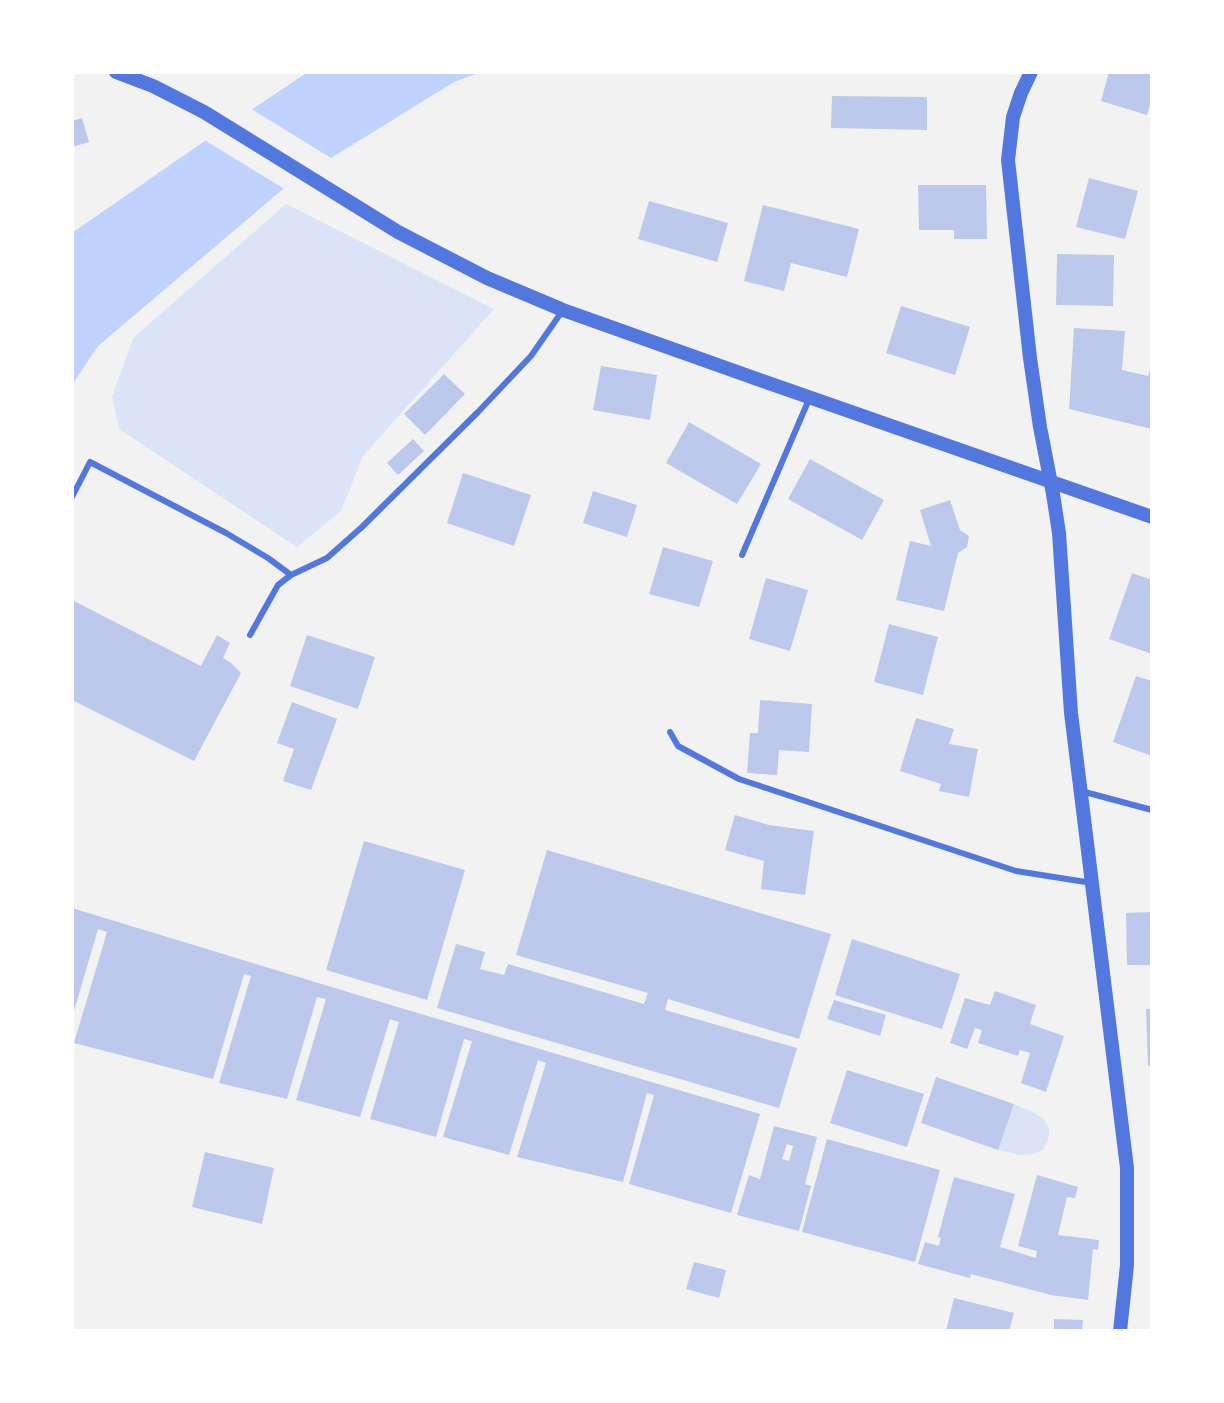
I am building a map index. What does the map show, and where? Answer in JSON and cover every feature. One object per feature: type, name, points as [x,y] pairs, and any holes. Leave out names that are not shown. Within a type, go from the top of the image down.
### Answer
[{"type":"street","points":[[116,72],[153,86],[204,112],[398,232],[474,272],[563,310],[1152,517]]},
{"type":"street","points":[[1031,72],[1013,117],[1008,160],[1030,358],[1059,533],[1071,713],[1127,1168],[1127,1265],[1120,1331]]},
{"type":"lane","points":[[250,635],[278,585],[291,575],[327,558],[362,527],[531,356],[563,310]]},
{"type":"lane","points":[[742,555],[810,397]]},
{"type":"lane","points":[[72,497],[90,462],[226,533],[291,575]]},
{"type":"lane","points":[[670,732],[678,746],[739,779],[1016,871],[1092,883]]},
{"type":"lane","points":[[1081,791],[1152,810]]},
{"type":"shaded area","points":[[286,204],[494,309],[363,456],[341,511],[297,547],[119,429],[112,397],[133,338]]},
{"type":"shaded area","points":[[1014,1104],[1044,1119],[1049,1129],[1043,1150],[1021,1155],[998,1150]]},
{"type":"water","points":[[308,72],[481,72],[454,82],[289,184],[98,346],[72,385],[72,233]]},
{"type":"pier","points":[[248,107],[336,161],[288,191],[201,138]]},
{"type":"building","points":[[1109,72],[1152,72],[1152,98],[1147,115],[1101,101]]},
{"type":"building","points":[[832,96],[927,97],[927,130],[831,128]]},
{"type":"building","points":[[82,118],[89,142],[72,147],[72,121]]},
{"type":"building","points":[[1089,178],[1138,191],[1125,239],[1076,227]]},
{"type":"building","points":[[918,185],[986,185],[987,239],[954,239],[954,230],[919,230]]},
{"type":"building","points":[[649,201],[728,223],[717,262],[638,239]]},
{"type":"building","points":[[763,205],[859,229],[847,277],[791,263],[784,291],[744,281]]},
{"type":"building","points":[[1057,254],[1114,255],[1113,306],[1056,305]]},
{"type":"building","points":[[901,306],[970,327],[955,375],[886,353]]},
{"type":"building","points":[[1074,328],[1125,331],[1122,370],[1148,376],[1152,364],[1152,429],[1069,409]]},
{"type":"building","points":[[601,366],[657,375],[650,420],[593,410]]},
{"type":"building","points":[[444,374],[465,394],[425,435],[404,414]]},
{"type":"building","points":[[689,422],[761,464],[737,504],[666,463]]},
{"type":"building","points":[[413,439],[424,451],[398,475],[387,463]]},
{"type":"building","points":[[810,459],[884,500],[862,540],[788,499]]},
{"type":"building","points":[[463,473],[531,495],[514,546],[447,523]]},
{"type":"building","points":[[593,491],[637,505],[627,537],[583,523]]},
{"type":"building","points":[[950,500],[960,530],[969,536],[967,547],[958,553],[944,611],[896,600],[910,541],[931,546],[920,510]]},
{"type":"building","points":[[663,547],[713,561],[699,607],[649,594]]},
{"type":"building","points":[[1132,573],[1152,580],[1152,654],[1109,639]]},
{"type":"building","points":[[766,578],[808,590],[790,651],[749,639]]},
{"type":"building","points":[[72,600],[201,666],[217,635],[230,643],[223,658],[241,673],[194,761],[72,700]]},
{"type":"building","points":[[889,624],[938,637],[923,695],[874,682]]},
{"type":"building","points":[[307,635],[375,657],[358,709],[290,686]]},
{"type":"building","points":[[1136,676],[1152,681],[1152,756],[1113,742]]},
{"type":"building","points":[[760,700],[812,704],[809,752],[779,750],[777,775],[747,773],[750,733],[758,733]]},
{"type":"building","points":[[292,702],[337,719],[311,790],[283,781],[294,749],[277,743]]},
{"type":"building","points":[[916,718],[954,729],[949,744],[978,749],[969,797],[939,791],[941,784],[900,771]]},
{"type":"building","points":[[735,815],[769,825],[814,831],[805,895],[761,889],[764,861],[725,850]]},
{"type":"building","points":[[364,841],[465,870],[427,1000],[326,970]]},
{"type":"building","points":[[547,850],[831,934],[799,1039],[668,999],[665,1010],[797,1048],[779,1108],[437,1008],[456,944],[485,952],[480,969],[504,975],[508,964],[644,1004],[648,993],[516,955]]},
{"type":"building","points":[[72,908],[760,1114],[731,1213],[629,1184],[654,1095],[647,1093],[623,1182],[517,1157],[546,1063],[538,1060],[509,1155],[443,1137],[472,1041],[464,1039],[436,1137],[370,1119],[399,1022],[390,1019],[360,1117],[296,1100],[326,999],[317,997],[287,1099],[219,1083],[251,976],[244,974],[213,1079],[74,1043],[107,932],[98,929],[72,1018]]},
{"type":"building","points":[[1152,912],[1152,965],[1127,965],[1126,913]]},
{"type":"building","points":[[852,939],[960,974],[942,1029],[835,995]]},
{"type":"building","points":[[995,991],[1036,1005],[1030,1024],[1064,1036],[1046,1092],[1021,1083],[1030,1053],[1020,1050],[1018,1056],[978,1043],[982,1030],[975,1028],[967,1049],[950,1043],[965,998],[990,1005]]},
{"type":"building","points":[[834,1000],[886,1015],[880,1036],[827,1019]]},
{"type":"building","points":[[1146,1009],[1152,1009],[1152,1066],[1148,1066]]},
{"type":"building","points":[[847,1070],[924,1094],[907,1147],[830,1123]]},
{"type":"building","points":[[936,1077],[1014,1104],[998,1150],[921,1123]]},
{"type":"building","points":[[774,1126],[817,1137],[805,1184],[811,1186],[799,1231],[737,1215],[749,1175],[760,1179]],"holes":[[[787,1144],[793,1146],[789,1161],[782,1159]]]},
{"type":"building","points":[[827,1139],[940,1170],[915,1262],[802,1232]]},
{"type":"building","points":[[205,1152],[274,1168],[262,1224],[192,1207]]},
{"type":"building","points":[[1037,1175],[1078,1187],[1075,1198],[1067,1197],[1058,1235],[1099,1240],[1098,1250],[1093,1249],[1088,1300],[1051,1295],[971,1274],[970,1278],[918,1264],[925,1242],[939,1246],[941,1238],[938,1237],[954,1177],[1015,1194],[1000,1247],[1036,1258],[1037,1251],[1018,1246]]},
{"type":"building","points":[[694,1262],[726,1270],[719,1298],[686,1289]]},
{"type":"building","points":[[954,1298],[1014,1313],[1009,1331],[946,1331]]},
{"type":"building","points":[[1054,1319],[1083,1320],[1082,1331],[1054,1331]]}]
